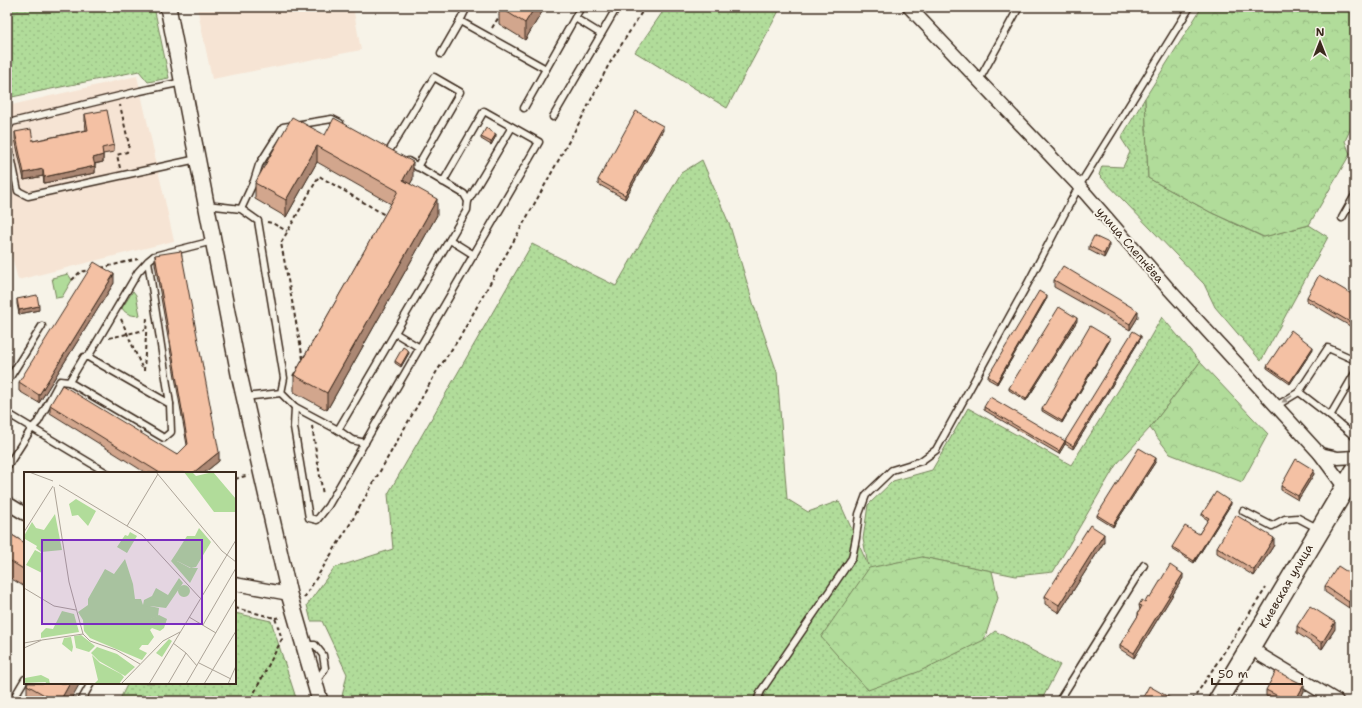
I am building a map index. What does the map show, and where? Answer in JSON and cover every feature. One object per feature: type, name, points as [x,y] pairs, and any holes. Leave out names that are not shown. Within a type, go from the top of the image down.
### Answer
[{"type":"main road","name":"Киевская улица","points":[[1218,701],[1355,471]]},
{"type":"street","points":[[168,7],[244,397],[289,594],[320,701]]},
{"type":"street","name":"улица Слепнёва","points":[[913,9],[1079,186],[1167,287],[1320,454],[1345,488]]},
{"type":"street","points":[[1320,454],[1338,458],[1355,456]]},
{"type":"street","points":[[7,503],[24,513]]},
{"type":"street","points":[[236,584],[289,594]]},
{"type":"street","points":[[1251,646],[1262,656],[1337,701]]},
{"type":"lane","points":[[441,54],[467,7]]},
{"type":"lane","points":[[524,108],[581,7]]},
{"type":"lane","points":[[553,117],[617,7]]},
{"type":"lane","points":[[979,80],[1019,7]]},
{"type":"lane","points":[[757,701],[761,691],[852,558],[856,538],[858,514],[866,495],[892,470],[921,461],[936,450],[1028,283],[1079,186],[1190,7]]},
{"type":"lane","points":[[575,18],[601,34]]},
{"type":"lane","points":[[460,21],[546,69]]},
{"type":"lane","points":[[394,154],[434,77],[460,92],[417,167]]},
{"type":"lane","points":[[7,129],[12,122],[183,82]]},
{"type":"lane","points":[[295,407],[294,427],[309,518],[317,520],[326,509],[539,142],[484,111],[443,182]]},
{"type":"lane","points":[[241,209],[254,182],[259,165],[284,127],[332,119],[344,125]]},
{"type":"lane","points":[[338,430],[450,240],[467,210],[468,201],[512,127]]},
{"type":"lane","points":[[7,136],[18,191],[28,196],[197,159]]},
{"type":"lane","points":[[382,147],[464,194],[468,201]]},
{"type":"lane","points":[[1342,218],[1355,195]]},
{"type":"lane","points":[[206,205],[241,209],[258,221],[284,378],[281,393]]},
{"type":"lane","points":[[450,240],[474,255]]},
{"type":"lane","points":[[69,382],[84,357],[88,357],[138,272],[148,261],[154,256],[213,241]]},
{"type":"lane","points":[[7,467],[32,428],[38,422],[60,382],[69,382],[164,438],[171,432],[170,404],[148,261]]},
{"type":"lane","points":[[7,382],[42,326]]},
{"type":"lane","points":[[395,333],[420,348]]},
{"type":"lane","points":[[1276,406],[1299,392],[1328,348],[1355,360]]},
{"type":"lane","points":[[88,357],[170,404]]},
{"type":"lane","points":[[7,368],[13,372]]},
{"type":"lane","points":[[1330,416],[1355,373]]},
{"type":"lane","points":[[1299,392],[1355,437]]},
{"type":"lane","points":[[244,397],[281,393]]},
{"type":"lane","points":[[281,393],[295,407],[338,430],[352,440],[364,443]]},
{"type":"lane","points":[[7,413],[105,472]]},
{"type":"lane","points":[[1243,511],[1272,526],[1285,519],[1298,518],[1320,530]]},
{"type":"lane","points":[[1058,701],[1144,565]]},
{"type":"lane","points":[[12,701],[24,681]]},
{"type":"lane","points":[[81,701],[90,684]]},
{"type":"path","points":[[236,608],[275,618],[295,614],[350,524],[436,371],[460,336],[552,172],[608,66],[645,7]]},
{"type":"path","points":[[487,36],[501,13]]},
{"type":"path","points":[[118,96],[129,145],[127,152],[117,155],[121,176]]},
{"type":"path","points":[[303,359],[281,243],[287,231],[319,176],[385,215]]},
{"type":"path","points":[[258,221],[272,223],[287,231]]},
{"type":"path","points":[[72,280],[80,272],[154,256]]},
{"type":"path","points":[[117,308],[144,371],[147,314],[153,297]]},
{"type":"path","points":[[284,378],[294,376],[323,325]]},
{"type":"path","points":[[96,343],[107,339],[158,328]]},
{"type":"path","points":[[310,415],[326,509]]},
{"type":"path","points":[[1192,701],[1269,583]]},
{"type":"path","points":[[250,701],[282,639],[275,618]]},
{"type":"shaded area","points":[[197,7],[353,7],[361,50],[212,79]]},
{"type":"shaded area","points":[[137,76],[174,241],[18,280],[7,237],[7,106]]},
{"type":"green space","points":[[7,7],[154,7],[169,78],[148,82],[139,71],[7,98]]},
{"type":"green space","points":[[666,7],[781,7],[727,108],[635,52]]},
{"type":"green space","points":[[1202,7],[1355,7],[1355,119],[1345,141],[1350,154],[1309,225],[1264,237],[1210,212],[1148,178],[1145,98]]},
{"type":"green space","points":[[1145,98],[1148,178],[1210,212],[1263,237],[1309,225],[1328,237],[1261,361],[1215,307],[1204,284],[1099,175],[1102,166],[1123,167],[1130,152],[1121,138]]},
{"type":"green space","points":[[702,160],[730,226],[754,306],[777,372],[787,499],[808,512],[839,501],[868,565],[863,539],[868,505],[893,481],[932,470],[968,408],[1071,465],[1130,372],[1162,317],[1200,362],[1150,428],[1116,465],[1053,572],[1016,576],[922,557],[984,640],[995,631],[1060,665],[1041,701],[341,701],[347,674],[322,621],[311,621],[307,605],[334,568],[393,549],[388,494],[532,244],[616,286],[681,173]]},
{"type":"green space","points":[[68,274],[72,280],[62,297],[56,298],[52,278]]},
{"type":"green space","points":[[133,291],[136,295],[140,315],[135,316],[125,312],[122,308]]},
{"type":"green space","points":[[1200,362],[1268,434],[1242,482],[1170,454],[1150,428]]},
{"type":"green space","points":[[922,557],[992,571],[998,598],[984,640],[918,672],[868,690],[821,637],[869,568]]},
{"type":"green space","points":[[236,613],[271,621],[297,701],[119,701],[128,684],[236,684]]},
{"type":"building","points":[[499,7],[535,7],[525,23]]},
{"type":"building","points":[[107,110],[114,145],[102,148],[103,155],[93,158],[95,166],[44,177],[43,169],[24,173],[15,132],[31,129],[33,141],[88,130],[85,114]]},
{"type":"building","points":[[636,111],[663,126],[625,195],[598,180]]},
{"type":"building","points":[[292,117],[325,135],[334,118],[413,162],[403,180],[437,199],[327,393],[294,375],[398,191],[317,146],[286,200],[255,183]]},
{"type":"building","points":[[486,128],[496,134],[491,142],[481,137]]},
{"type":"building","points":[[1094,236],[1109,243],[1104,254],[1089,246]]},
{"type":"building","points":[[181,251],[219,452],[194,472],[158,472],[50,405],[62,385],[177,455],[188,444],[155,255]]},
{"type":"building","points":[[94,262],[114,274],[39,395],[19,382]]},
{"type":"building","points":[[1063,266],[1138,311],[1130,324],[1054,280]]},
{"type":"building","points":[[1319,275],[1355,296],[1355,325],[1307,297]]},
{"type":"building","points":[[1039,291],[1047,296],[997,382],[988,376]]},
{"type":"building","points":[[37,295],[39,306],[19,310],[17,299]]},
{"type":"building","points":[[1059,307],[1077,318],[1026,399],[1009,388]]},
{"type":"building","points":[[1090,326],[1110,338],[1062,421],[1042,409]]},
{"type":"building","points":[[1291,330],[1313,347],[1290,382],[1267,366]]},
{"type":"building","points":[[1133,331],[1141,336],[1073,446],[1065,441]]},
{"type":"building","points":[[403,347],[409,351],[401,365],[395,361]]},
{"type":"building","points":[[990,397],[1065,441],[1059,451],[984,407]]},
{"type":"building","points":[[1139,448],[1156,458],[1113,525],[1097,515]]},
{"type":"building","points":[[1296,459],[1314,470],[1298,496],[1281,486]]},
{"type":"building","points":[[1216,492],[1231,502],[1194,561],[1172,547],[1185,526],[1199,534],[1209,518],[1202,514]]},
{"type":"building","points":[[1236,515],[1274,538],[1254,570],[1217,547]]},
{"type":"building","points":[[1090,525],[1104,534],[1059,605],[1045,596]]},
{"type":"building","points":[[7,532],[24,542],[24,569],[7,559]]},
{"type":"building","points":[[1170,565],[1183,574],[1134,653],[1120,645],[1139,614],[1138,613],[1142,606],[1139,605],[1142,600],[1145,602],[1148,597],[1150,598]]},
{"type":"building","points":[[1338,566],[1355,577],[1355,593],[1349,602],[1325,586]]},
{"type":"building","points":[[1310,606],[1335,622],[1322,643],[1297,626]]},
{"type":"building","points":[[1276,671],[1304,685],[1295,701],[1288,701],[1266,690]]},
{"type":"building","points":[[69,684],[60,701],[55,701],[27,685]]},
{"type":"building","points":[[1149,686],[1172,699],[1172,701],[1141,701]]}]
